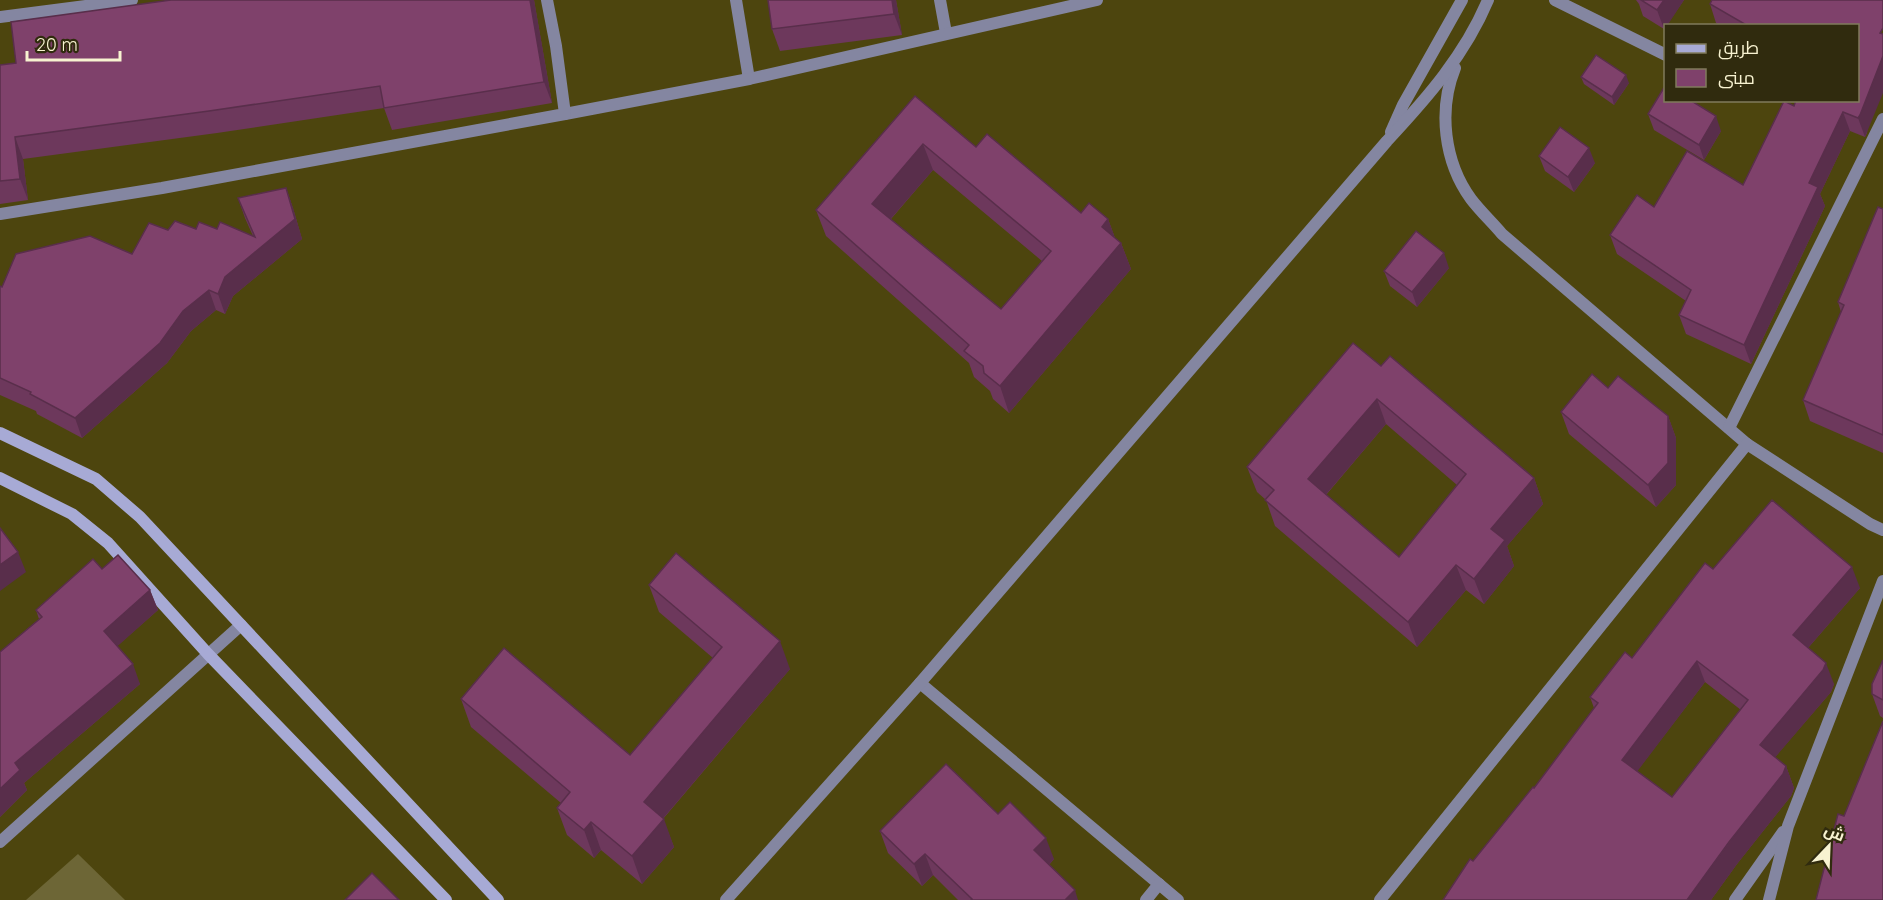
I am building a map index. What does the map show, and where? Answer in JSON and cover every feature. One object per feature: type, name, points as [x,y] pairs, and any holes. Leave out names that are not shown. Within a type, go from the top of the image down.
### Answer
[{"type":"street","points":[[0,17],[129,0]]},
{"type":"street","points":[[547,0],[565,114]]},
{"type":"street","points":[[736,0],[749,79]]},
{"type":"street","points":[[940,0],[946,33]]},
{"type":"street","points":[[0,214],[162,188],[749,79],[1096,0]]},
{"type":"street","points":[[1387,141],[1403,105],[1462,0]]},
{"type":"street","points":[[1488,0],[1449,84],[1444,124],[1452,162],[1470,198],[1502,234],[1747,444],[1870,524],[1883,530]]},
{"type":"street","points":[[1555,0],[1664,54]]},
{"type":"street","points":[[726,900],[920,683],[1387,141],[1428,97],[1464,48]]},
{"type":"street","points":[[1729,428],[1883,119]]},
{"type":"street","points":[[0,433],[96,479],[140,517],[498,900]]},
{"type":"street","points":[[1380,900],[1747,444]]},
{"type":"street","points":[[0,478],[72,514],[108,543],[208,654],[446,900]]},
{"type":"street","points":[[1769,900],[1788,826],[1883,581]]},
{"type":"street","points":[[0,842],[241,625]]},
{"type":"street","points":[[920,683],[1178,900]]},
{"type":"street","points":[[1735,900],[1788,826]]},
{"type":"street","points":[[1146,900],[1159,884]]},
{"type":"shaded area","points":[[78,854],[125,900],[26,900]]},
{"type":"building","points":[[171,0],[530,0],[544,82],[384,108],[380,86],[15,137],[20,179],[0,181],[0,65],[16,63],[11,22]]},
{"type":"building","points":[[768,0],[892,0],[894,14],[772,29]]},
{"type":"building","points":[[1641,0],[1664,0],[1657,10]]},
{"type":"building","points":[[1712,0],[1883,0],[1883,28],[1880,33],[1883,34],[1883,56],[1860,115],[1858,118],[1843,112],[1809,183],[1818,187],[1744,345],[1679,315],[1691,290],[1610,235],[1637,195],[1654,207],[1687,151],[1743,185],[1784,102],[1794,106],[1795,102],[1859,102],[1859,24],[1745,24],[1710,4]]},
{"type":"building","points":[[1596,55],[1626,75],[1612,97],[1581,77]]},
{"type":"building","points":[[1664,88],[1664,102],[1693,102],[1716,116],[1699,145],[1648,114]]},
{"type":"building","points":[[915,96],[976,147],[987,134],[1081,213],[1089,203],[1108,219],[1102,227],[1121,243],[1000,386],[984,373],[983,366],[964,351],[969,345],[816,210]],"holes":[[[923,144],[1051,251],[1001,309],[872,204]]]},
{"type":"building","points":[[1560,127],[1589,148],[1568,177],[1539,156]]},
{"type":"building","points":[[286,188],[295,219],[225,277],[218,294],[209,290],[183,311],[160,343],[75,418],[30,394],[31,392],[0,378],[0,286],[2,287],[16,254],[90,236],[132,254],[149,223],[168,230],[175,221],[196,229],[199,222],[217,229],[220,222],[255,237],[238,198]]},
{"type":"building","points":[[1878,207],[1883,209],[1883,435],[1803,400],[1844,305],[1838,302]]},
{"type":"building","points":[[1416,231],[1444,253],[1412,292],[1384,271]]},
{"type":"building","points":[[1353,343],[1381,366],[1390,356],[1534,478],[1491,529],[1505,540],[1474,579],[1456,565],[1408,622],[1265,500],[1274,490],[1247,467]],"holes":[[[1377,399],[1466,474],[1399,557],[1308,479]]]},
{"type":"building","points":[[1592,374],[1608,388],[1618,376],[1668,416],[1668,463],[1648,485],[1561,412]]},
{"type":"building","points":[[1772,500],[1852,567],[1793,635],[1826,663],[1823,670],[1760,745],[1786,766],[1783,774],[1687,900],[1443,900],[1470,859],[1473,861],[1534,788],[1598,703],[1590,697],[1625,652],[1632,658],[1705,563],[1713,569]],"holes":[[[1697,661],[1748,700],[1672,797],[1622,760]]]},
{"type":"building","points":[[0,528],[18,552],[0,565]]},
{"type":"building","points":[[676,553],[780,641],[644,802],[664,819],[632,856],[591,822],[584,830],[557,808],[570,792],[461,699],[504,648],[630,755],[722,647],[649,585]]},
{"type":"building","points":[[118,555],[150,590],[104,631],[133,664],[15,763],[20,770],[0,789],[0,652],[42,617],[36,610],[93,559],[102,569]]},
{"type":"building","points":[[1883,660],[1883,700],[1872,694],[1872,684]]},
{"type":"building","points":[[1883,721],[1883,900],[1816,900],[1838,814],[1844,816]]},
{"type":"building","points":[[946,764],[998,814],[1010,802],[1046,838],[1034,850],[1075,890],[1065,900],[971,900],[925,854],[914,864],[880,831]]},
{"type":"building","points":[[372,873],[399,900],[345,900]]}]
